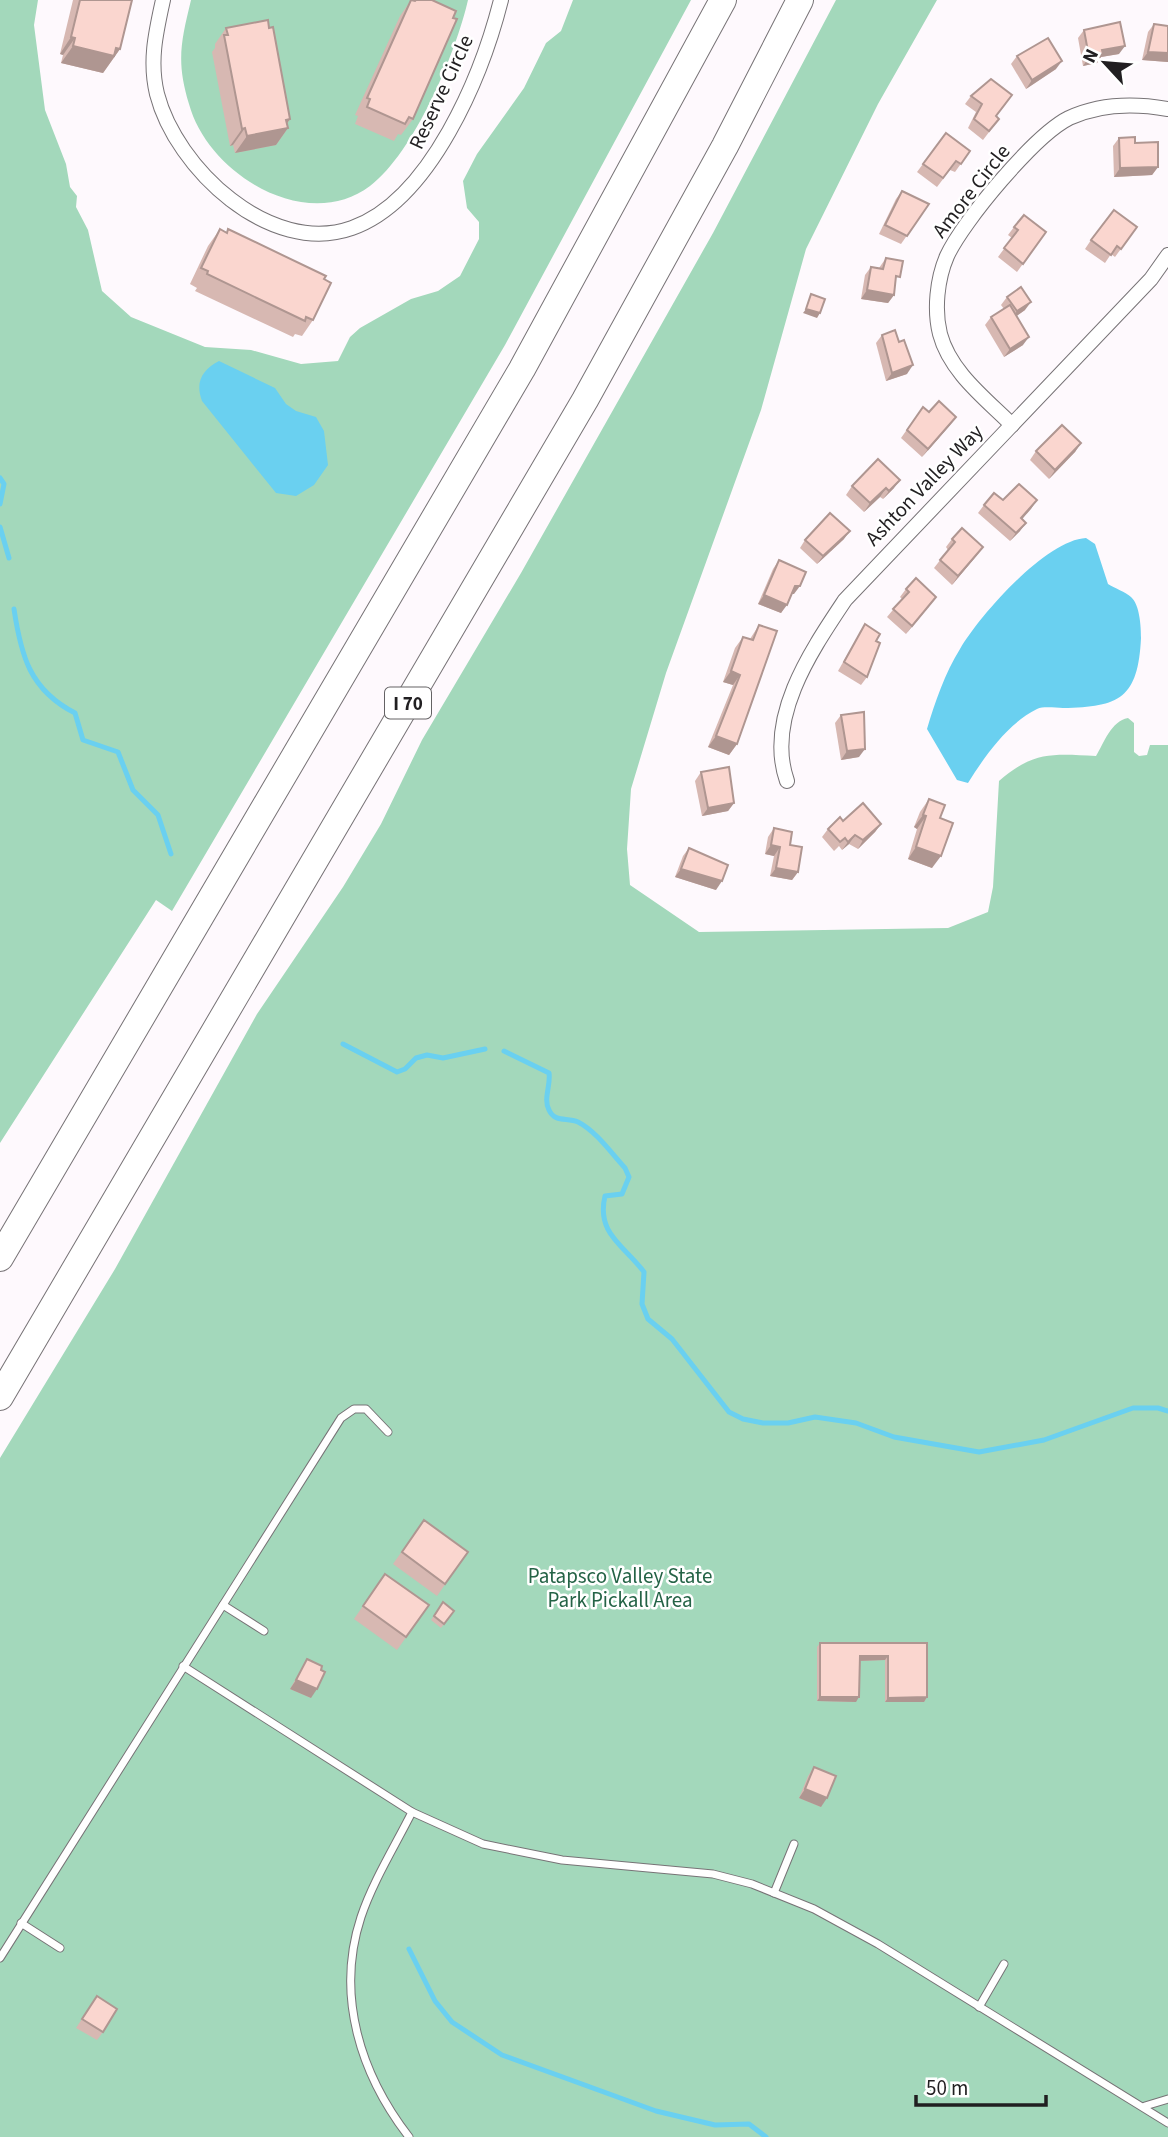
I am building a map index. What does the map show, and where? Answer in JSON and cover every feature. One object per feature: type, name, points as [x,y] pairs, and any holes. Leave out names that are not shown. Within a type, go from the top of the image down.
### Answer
[{"type":"highway","points":[[0,1258],[515,381],[723,0]]},
{"type":"highway","name":"I 70","points":[[0,1397],[585,400],[725,146],[800,0]]},
{"type":"street","name":"Reserve Circle","points":[[163,0],[153,46],[153,70],[167,124],[178,144],[205,179],[242,207],[289,228],[330,232],[352,228],[397,202],[430,166],[486,50],[501,0]]},
{"type":"street","name":"Amore Circle","points":[[1012,425],[967,380],[940,335],[937,306],[940,275],[948,254],[963,230],[1025,155],[1044,135],[1068,119],[1116,104],[1168,109]]},
{"type":"street","name":"Ashton Valley Way","points":[[787,781],[781,765],[781,731],[795,689],[820,636],[845,600],[1151,279],[1168,255]]},
{"type":"lane","points":[[0,1958],[341,1418],[354,1409],[366,1409],[388,1432]]},
{"type":"lane","points":[[223,1605],[264,1631]]},
{"type":"lane","points":[[183,1666],[412,1812],[483,1844],[562,1860],[713,1874],[814,1909],[878,1944],[1145,2106],[1168,2123]]},
{"type":"lane","points":[[409,2137],[388,2109],[368,2071],[355,2025],[352,1985],[356,1934],[362,1914],[412,1812]]},
{"type":"lane","points":[[774,1893],[794,1844]]},
{"type":"lane","points":[[21,1923],[60,1948]]},
{"type":"lane","points":[[979,2007],[1004,1964]]},
{"type":"lane","points":[[1145,2106],[1168,2099]]},
{"type":"green space","points":[[0,0],[38,0],[34,25],[45,110],[66,164],[70,187],[77,196],[76,207],[88,230],[102,291],[131,317],[205,347],[251,350],[301,364],[338,361],[350,337],[360,328],[411,299],[438,291],[460,276],[479,239],[479,222],[467,208],[463,181],[477,154],[524,88],[546,43],[561,31],[573,0],[691,0],[505,345],[172,911],[156,900],[0,1143]]},
{"type":"green space","points":[[191,0],[468,0],[443,73],[417,127],[402,150],[370,186],[345,199],[317,203],[290,200],[263,189],[238,173],[216,153],[200,130],[189,104],[181,63]]},
{"type":"green space","name":"Patapsco Valley State Park Pickall Area","points":[[836,0],[937,0],[878,104],[806,249],[761,410],[666,673],[631,789],[627,849],[630,885],[699,932],[948,928],[988,912],[993,887],[999,781],[1011,771],[1044,756],[1096,756],[1117,723],[1128,718],[1134,723],[1134,752],[1139,756],[1147,755],[1150,745],[1168,745],[1168,2137],[0,2137],[0,1458],[115,1269],[257,1014],[343,887],[381,824],[422,740],[521,573],[713,233]]},
{"type":"water","points":[[219,361],[275,388],[286,404],[296,411],[316,417],[324,431],[328,465],[314,485],[296,496],[276,493],[202,401],[199,388],[202,377],[208,368]]},
{"type":"water","points":[[1086,538],[1095,544],[1108,584],[1131,597],[1138,611],[1141,633],[1139,658],[1130,686],[1122,695],[1099,705],[1037,709],[1006,732],[968,783],[957,780],[927,729],[955,658],[982,618],[1015,582],[1052,551]]},
{"type":"building","points":[[80,0],[132,0],[120,49],[116,48],[114,56],[73,46],[75,38],[71,37]]},
{"type":"building","points":[[411,0],[432,0],[456,11],[453,18],[457,19],[413,119],[409,117],[405,124],[367,107],[370,99],[367,98]]},
{"type":"building","points":[[268,20],[269,28],[273,27],[290,119],[286,120],[288,128],[247,136],[245,128],[242,129],[224,35],[228,35],[226,28]]},
{"type":"building","points":[[1120,22],[1125,46],[1102,50],[1103,54],[1089,57],[1084,30]]},
{"type":"building","points":[[1154,24],[1168,26],[1168,53],[1148,52]]},
{"type":"building","points":[[1048,38],[1062,61],[1032,80],[1017,56]]},
{"type":"building","points":[[991,79],[1012,95],[996,116],[999,119],[989,131],[974,119],[982,104],[971,96]]},
{"type":"building","points":[[946,133],[970,151],[961,164],[956,161],[943,178],[923,164]]},
{"type":"building","points":[[1135,137],[1135,143],[1158,142],[1158,167],[1120,168],[1119,138]]},
{"type":"building","points":[[902,191],[929,204],[907,236],[885,225]]},
{"type":"building","points":[[1114,210],[1137,227],[1121,249],[1117,246],[1111,255],[1091,240]]},
{"type":"building","points":[[1024,215],[1046,232],[1023,264],[1004,248],[1018,230],[1014,227]]},
{"type":"building","points":[[220,229],[227,233],[228,229],[326,276],[324,279],[331,283],[313,320],[306,317],[305,321],[207,274],[208,271],[201,268]]},
{"type":"building","points":[[886,258],[903,261],[900,277],[896,276],[894,295],[867,290],[871,267],[883,269]]},
{"type":"building","points":[[1021,287],[1031,302],[1017,311],[1007,297]]},
{"type":"building","points":[[811,294],[825,299],[820,313],[806,309]]},
{"type":"building","points":[[1010,305],[1029,337],[1010,349],[991,317]]},
{"type":"building","points":[[895,330],[899,342],[904,340],[913,365],[892,373],[882,335]]},
{"type":"building","points":[[939,401],[956,417],[928,449],[907,430],[923,407],[929,412]]},
{"type":"building","points":[[1062,425],[1081,443],[1055,470],[1036,451]]},
{"type":"building","points":[[878,459],[900,480],[889,491],[886,488],[870,503],[852,486]]},
{"type":"building","points":[[1019,484],[1037,500],[1021,518],[1026,523],[1016,533],[984,505],[994,493],[1003,500]]},
{"type":"building","points":[[830,513],[850,531],[823,556],[805,540]]},
{"type":"building","points":[[962,528],[983,547],[958,576],[940,560],[955,542],[952,539]]},
{"type":"building","points":[[779,560],[806,572],[800,586],[795,586],[787,605],[764,595]]},
{"type":"building","points":[[916,578],[936,597],[912,626],[893,609],[909,592],[906,589]]},
{"type":"building","points":[[865,624],[880,634],[876,641],[880,643],[867,677],[844,662]]},
{"type":"building","points":[[759,625],[777,631],[737,744],[716,736],[740,675],[731,671],[743,637],[753,640]]},
{"type":"building","points":[[864,712],[865,749],[847,751],[841,715]]},
{"type":"building","points":[[729,767],[734,803],[708,808],[701,772]]},
{"type":"building","points":[[929,799],[945,805],[940,818],[953,823],[941,856],[916,847]]},
{"type":"building","points":[[863,803],[881,824],[863,840],[855,835],[848,842],[845,838],[840,842],[828,829],[840,817],[843,821]]},
{"type":"building","points":[[774,828],[792,832],[790,845],[802,847],[798,872],[776,868],[780,847],[771,845]]},
{"type":"building","points":[[689,848],[728,865],[722,881],[681,869]]},
{"type":"building","points":[[424,1520],[468,1552],[445,1584],[402,1552]]},
{"type":"building","points":[[385,1574],[429,1605],[406,1637],[363,1606]]},
{"type":"building","points":[[443,1602],[454,1611],[444,1624],[434,1616]]},
{"type":"building","points":[[820,1643],[927,1643],[927,1697],[888,1698],[888,1656],[860,1656],[859,1697],[820,1697]]},
{"type":"building","points":[[307,1659],[322,1666],[321,1670],[325,1672],[317,1689],[296,1680]]},
{"type":"building","points":[[814,1767],[836,1776],[827,1798],[805,1789]]},
{"type":"building","points":[[97,1996],[117,2009],[103,2032],[82,2019]]},
{"type":"waterway","points":[[0,478],[4,484],[0,504]]},
{"type":"waterway","points":[[0,527],[9,558]]},
{"type":"waterway","points":[[14,609],[20,642],[30,670],[47,694],[75,713],[83,740],[118,752],[133,790],[158,815],[171,854]]},
{"type":"waterway","points":[[343,1044],[397,1072],[405,1069],[416,1058],[427,1055],[443,1058],[485,1049]]},
{"type":"waterway","points":[[504,1051],[549,1073],[547,1106],[552,1114],[585,1126],[625,1168],[629,1177],[622,1194],[605,1196],[603,1209],[608,1230],[644,1272],[642,1304],[648,1319],[672,1339],[729,1412],[743,1419],[763,1423],[788,1423],[815,1417],[856,1423],[894,1437],[979,1452],[1044,1440],[1133,1408],[1158,1408],[1168,1411]]},
{"type":"waterway","points":[[409,1949],[435,2001],[452,2022],[502,2055],[656,2111],[715,2125],[749,2124],[766,2137]]}]
